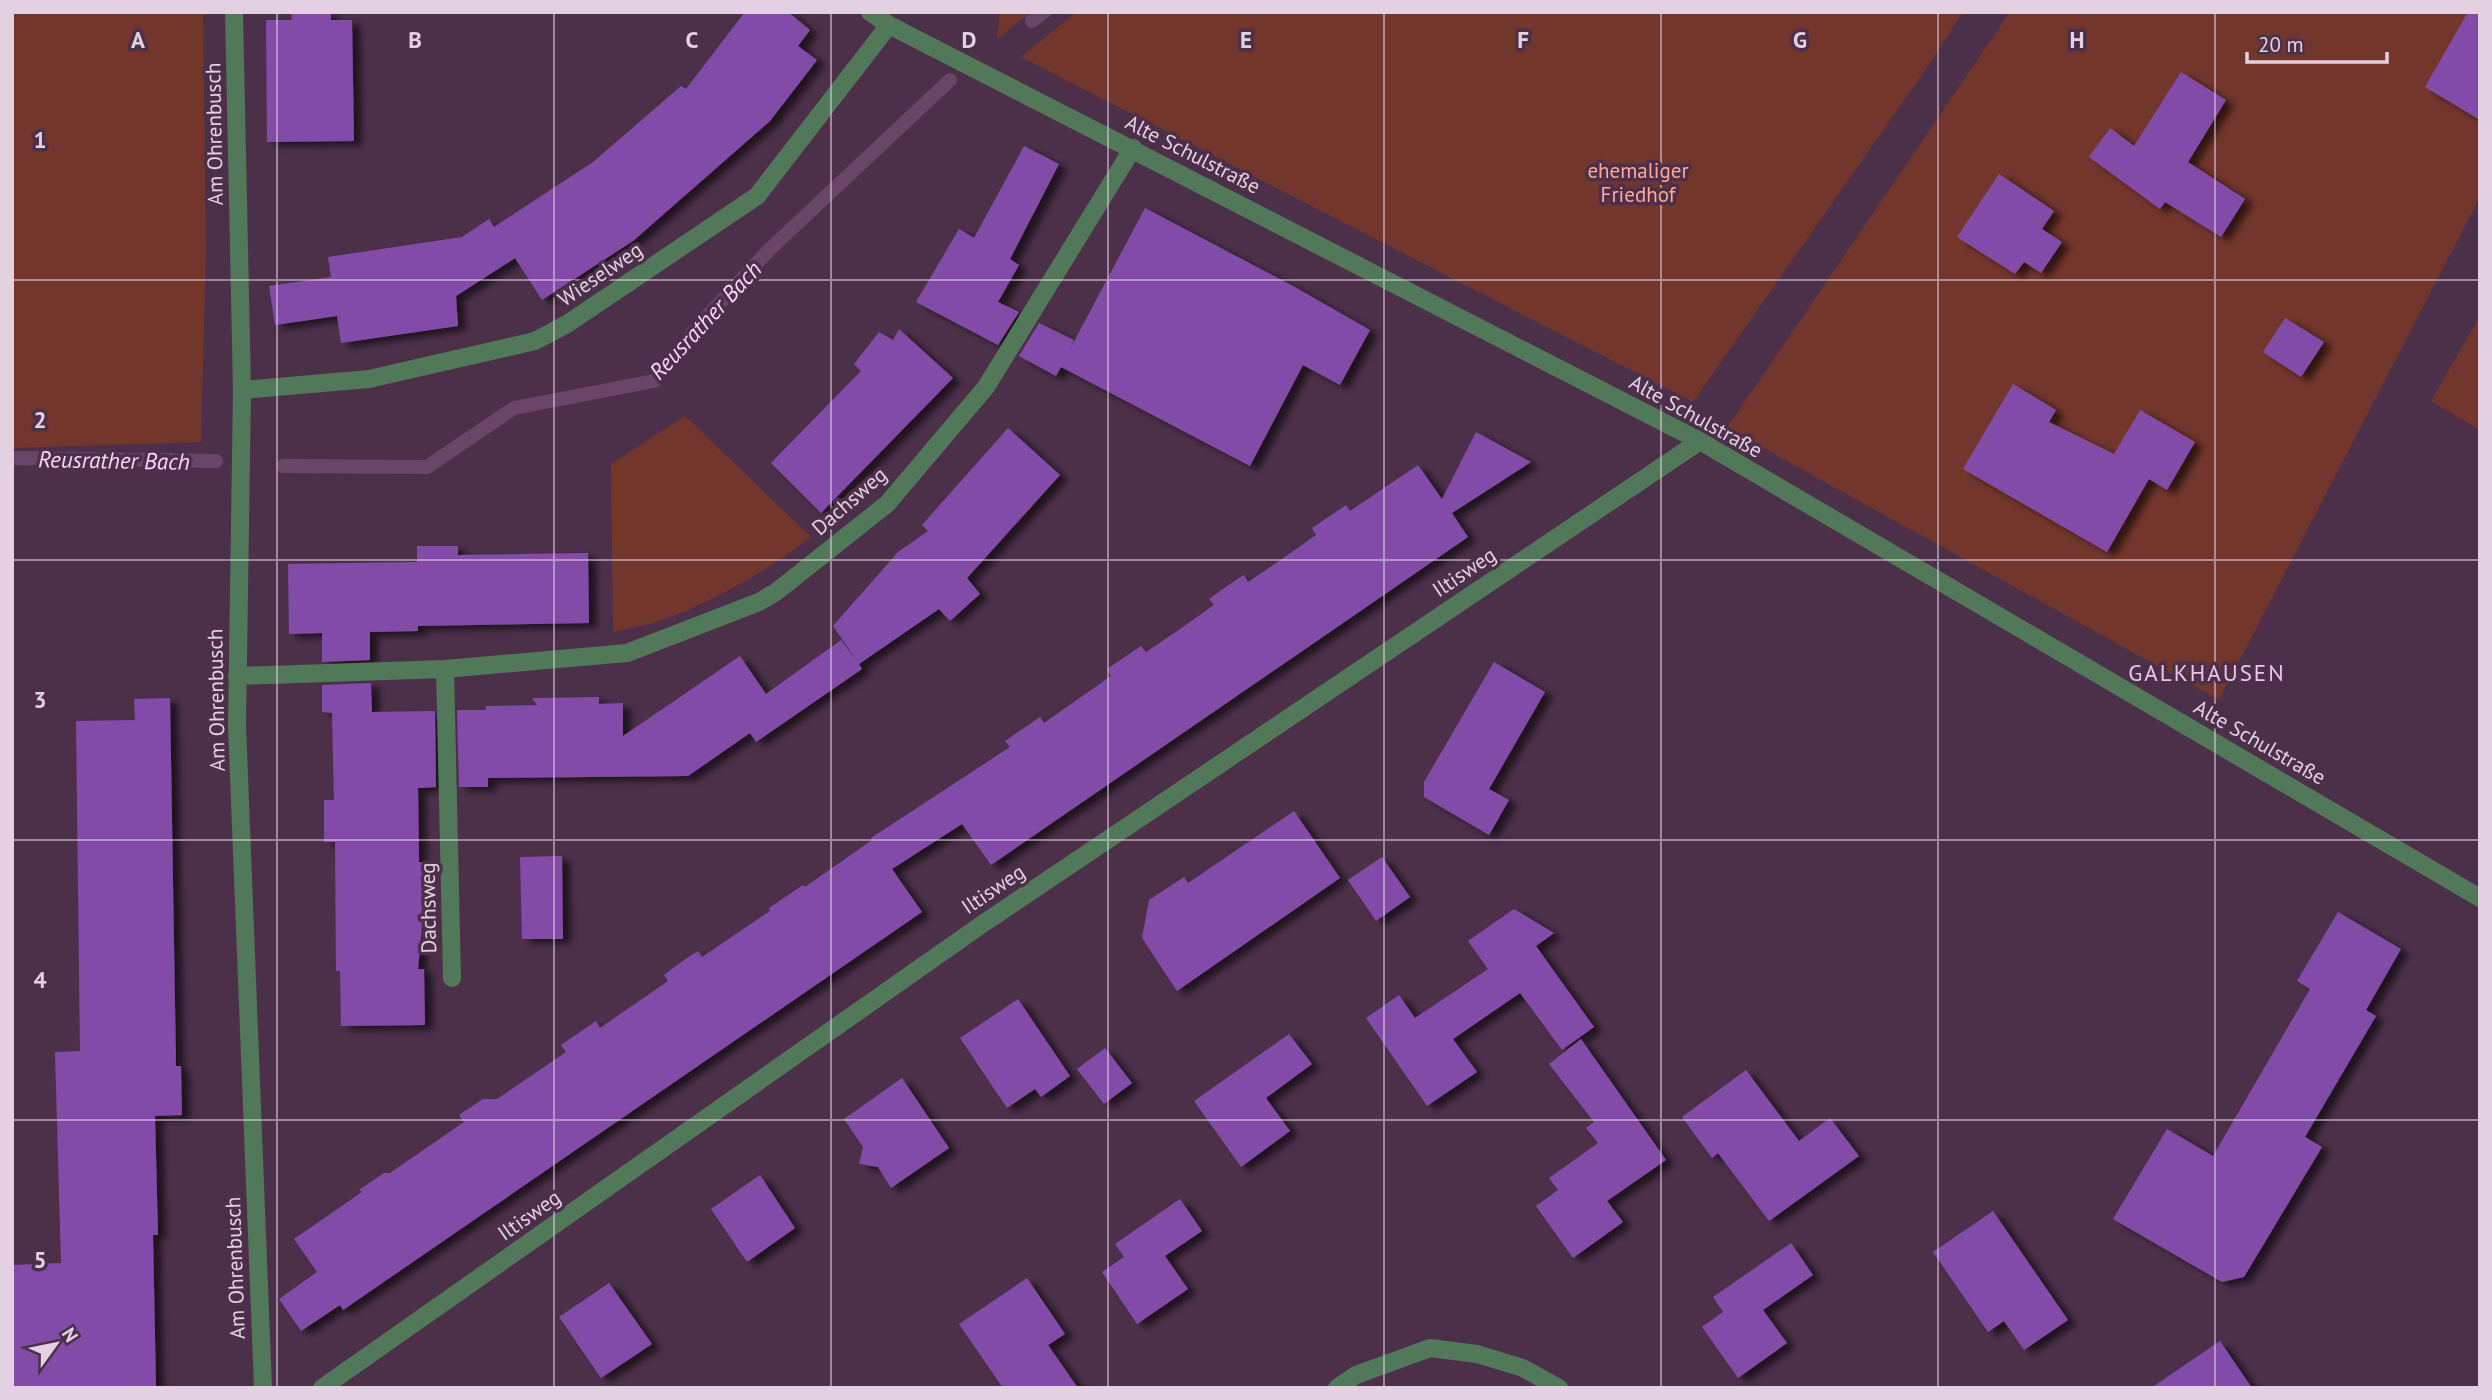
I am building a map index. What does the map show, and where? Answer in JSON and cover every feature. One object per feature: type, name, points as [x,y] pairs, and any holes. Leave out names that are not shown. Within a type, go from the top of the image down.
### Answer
[{"type":"street","name":"Am Ohrenbusch","points":[[234,12],[242,390],[237,676],[263,1388]]},
{"type":"street","name":"Alte Schulstraße","points":[[870,12],[1699,441],[2480,898]]},
{"type":"street","name":"Wieselweg","points":[[242,390],[369,379],[535,341],[568,324],[757,196],[889,24]]},
{"type":"street","name":"Dachsweg","points":[[237,676],[445,669],[627,653],[759,602],[776,592],[887,504],[986,387],[1133,149]]},
{"type":"street","name":"Iltisweg","points":[[322,1388],[981,925],[1699,441]]},
{"type":"street","name":"Dachsweg","points":[[445,669],[452,978]]},
{"type":"street","points":[[1337,1388],[1356,1375],[1430,1348],[1477,1354],[1523,1368],[1559,1388]]},
{"type":"green space","points":[[12,12],[203,12],[206,247],[201,442],[12,448]]},
{"type":"green space","points":[[1000,12],[1031,12],[997,39]]},
{"type":"green space","name":"ehemaliger Friedhof","points":[[1076,12],[1963,12],[1693,402],[1021,57]]},
{"type":"green space","points":[[2010,12],[2480,12],[2480,197],[2219,700],[1727,428]]},
{"type":"green space","points":[[2480,316],[2480,430],[2431,401]]},
{"type":"green space","points":[[685,416],[811,537],[759,573],[704,603],[659,621],[613,632],[611,464]]},
{"type":"building","points":[[291,12],[331,12],[331,20],[352,20],[354,141],[267,142],[266,20],[292,20]]},
{"type":"building","points":[[745,12],[788,12],[810,30],[798,46],[817,60],[770,121],[633,241],[542,300],[515,258],[456,296],[458,326],[341,343],[337,316],[275,325],[269,286],[331,277],[328,257],[462,237],[489,219],[494,227],[593,162],[681,86],[686,89]]},
{"type":"building","points":[[2468,12],[2480,12],[2480,120],[2425,87]]},
{"type":"building","points":[[2181,72],[2226,100],[2188,162],[2245,199],[2221,237],[2165,202],[2160,209],[2089,157],[2110,128],[2134,146]]},
{"type":"building","points":[[1024,146],[1059,164],[1010,259],[1019,265],[998,302],[1019,312],[998,345],[916,302],[959,229],[974,238]]},
{"type":"building","points":[[1999,174],[2054,211],[2042,229],[2062,242],[2041,273],[2024,262],[2015,274],[1957,237]]},
{"type":"building","points":[[1145,208],[1370,330],[1340,385],[1303,365],[1250,466],[1061,367],[1056,376],[1019,356],[1039,323],[1074,340],[1069,351]]},
{"type":"building","points":[[2285,318],[2324,342],[2301,377],[2263,352]]},
{"type":"building","points":[[899,329],[953,378],[821,513],[771,463],[861,371],[854,364],[879,332],[893,340]]},
{"type":"building","points":[[2013,384],[2056,410],[2049,422],[2114,454],[2140,410],[2195,442],[2167,490],[2149,479],[2107,552],[1963,469]]},
{"type":"building","points":[[1008,428],[1060,475],[967,578],[980,594],[950,621],[939,609],[859,664],[862,669],[756,742],[750,733],[688,776],[488,778],[488,787],[459,787],[457,710],[486,710],[486,706],[537,705],[532,698],[599,697],[599,704],[623,703],[623,736],[740,656],[766,694],[841,640],[857,661],[833,626],[898,552],[928,531],[922,525]]},
{"type":"building","points":[[1476,432],[1531,462],[1452,513],[1468,537],[991,865],[962,824],[892,869],[922,912],[343,1310],[340,1305],[301,1331],[279,1299],[317,1272],[294,1239],[362,1192],[359,1190],[384,1173],[390,1173],[464,1122],[459,1115],[483,1099],[497,1099],[566,1052],[561,1045],[596,1021],[600,1028],[668,981],[664,975],[681,962],[698,951],[702,957],[770,911],[769,908],[803,885],[805,887],[872,840],[871,838],[1010,747],[1005,741],[1040,717],[1044,723],[1111,676],[1107,669],[1141,646],[1146,652],[1180,629],[1214,605],[1209,599],[1227,586],[1244,575],[1248,582],[1282,559],[1316,535],[1312,528],[1346,505],[1350,511],[1418,465],[1442,499]]},
{"type":"building","points":[[417,546],[458,546],[458,555],[588,553],[589,623],[418,626],[418,631],[370,632],[370,660],[322,662],[322,633],[289,634],[288,564],[417,562]]},
{"type":"building","points":[[1494,662],[1545,692],[1489,789],[1509,800],[1489,835],[1424,797],[1424,782]]},
{"type":"building","points":[[371,683],[372,712],[435,711],[436,787],[418,788],[419,862],[424,862],[418,969],[424,969],[425,1025],[341,1026],[340,971],[336,971],[335,842],[324,842],[324,800],[334,800],[332,713],[322,712],[322,685]]},
{"type":"building","points":[[170,698],[176,1066],[181,1066],[182,1115],[155,1116],[158,1235],[153,1235],[156,1388],[12,1388],[12,1265],[61,1263],[55,1052],[80,1051],[76,721],[135,720],[134,699]]},
{"type":"building","points":[[1294,811],[1340,878],[1177,991],[1142,938],[1149,900],[1184,877],[1188,883]]},
{"type":"building","points":[[562,856],[563,939],[522,939],[520,857]]},
{"type":"building","points":[[1382,857],[1410,897],[1376,921],[1348,880]]},
{"type":"building","points":[[1514,909],[1554,933],[1536,946],[1594,1027],[1562,1050],[1520,993],[1453,1039],[1477,1072],[1427,1106],[1366,1018],[1399,995],[1415,1018],[1488,969],[1468,941]]},
{"type":"building","points":[[2338,912],[2401,949],[2366,1010],[2376,1016],[2305,1137],[2322,1147],[2244,1277],[2222,1282],[2113,1219],[2167,1129],[2213,1156],[2310,989],[2297,981]]},
{"type":"building","points":[[1018,999],[1070,1076],[1041,1097],[1035,1089],[1007,1108],[960,1038]]},
{"type":"building","points":[[1289,1034],[1312,1064],[1266,1098],[1290,1131],[1241,1167],[1194,1101]]},
{"type":"building","points":[[1581,1039],[1666,1160],[1607,1201],[1623,1222],[1573,1258],[1536,1206],[1558,1190],[1549,1178],[1598,1143],[1586,1128],[1594,1122],[1549,1064]]},
{"type":"building","points":[[1105,1048],[1132,1083],[1104,1104],[1077,1069]]},
{"type":"building","points":[[1746,1070],[1799,1141],[1830,1118],[1859,1156],[1769,1221],[1718,1153],[1712,1158],[1682,1117]]},
{"type":"building","points":[[902,1078],[949,1148],[891,1188],[878,1167],[859,1164],[863,1147],[844,1119]]},
{"type":"building","points":[[760,1175],[795,1228],[747,1262],[711,1209]]},
{"type":"building","points":[[1180,1199],[1202,1231],[1165,1256],[1188,1289],[1137,1324],[1102,1272],[1124,1257],[1115,1244]]},
{"type":"building","points":[[1993,1211],[2068,1320],[2024,1350],[2004,1321],[1988,1332],[1933,1252]]},
{"type":"building","points":[[1791,1243],[1813,1275],[1763,1310],[1787,1343],[1738,1378],[1702,1327],[1723,1312],[1713,1297]]},
{"type":"building","points":[[1027,1278],[1065,1334],[1048,1345],[1078,1388],[1003,1388],[959,1324]]},
{"type":"building","points":[[609,1283],[652,1344],[601,1378],[559,1317]]},
{"type":"building","points":[[2220,1341],[2252,1388],[2151,1388]]},
{"type":"waterway","name":"Reusrather Bach","points":[[1032,21],[1044,12]]},
{"type":"waterway","name":"Reusrather Bach","points":[[283,466],[427,467],[514,408],[654,381],[701,323],[770,249],[950,80]]},
{"type":"waterway","name":"Reusrather Bach","points":[[12,458],[216,461]]},
{"type":"district","name":"GALKHAUSEN","points":[[2207,672]]}]
